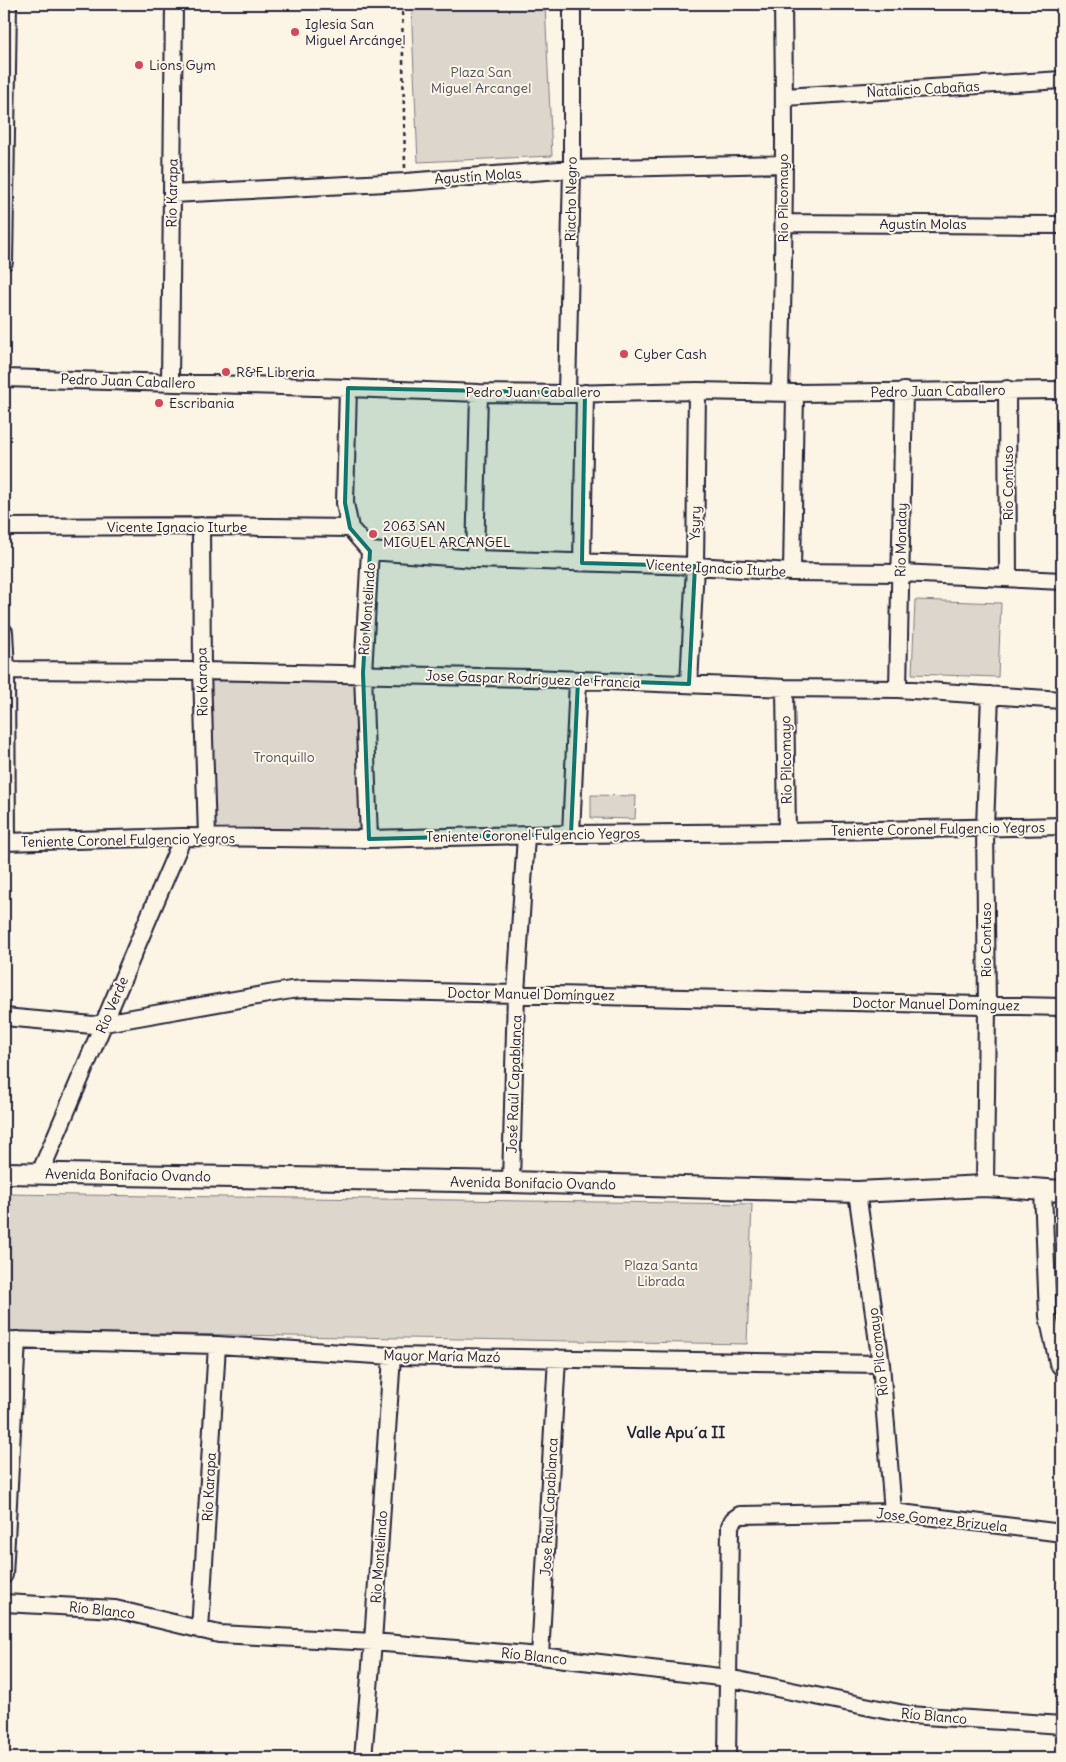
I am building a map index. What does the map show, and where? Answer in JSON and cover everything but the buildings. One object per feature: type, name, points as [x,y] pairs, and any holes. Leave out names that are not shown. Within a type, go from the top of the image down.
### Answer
[{"type":"main road","name":"Avenida Bonifacio Ovando","points":[[4,1173],[511,1182],[857,1192],[985,1186],[1053,1190]]},
{"type":"street","points":[[4,262],[8,4]]},
{"type":"street","name":"Río Karapa","points":[[170,383],[174,4]]},
{"type":"street","name":"Riacho Negro","points":[[567,394],[572,169],[572,4]]},
{"type":"street","name":"Río Pilcomayo","points":[[783,4],[785,97],[784,223],[792,572]]},
{"type":"street","name":"Natalicio Cabañas","points":[[785,97],[1062,80]]},
{"type":"street","name":"Agustín Molas","points":[[172,194],[406,182],[572,169],[784,164]]},
{"type":"street","name":"Agustín Molas","points":[[784,223],[1062,225]]},
{"type":"street","name":"Pedro Juan Caballero","points":[[4,378],[348,388],[478,394],[1062,390]]},
{"type":"street","name":"Río Montelindo","points":[[348,388],[345,503],[350,528],[370,551],[363,673],[369,839]]},
{"type":"street","name":"Río Confuso","points":[[1007,389],[1008,577]]},
{"type":"street","name":"Ysyry","points":[[689,684],[695,566],[697,391]]},
{"type":"street","name":"Río Monday","points":[[898,689],[904,391]]},
{"type":"street","points":[[582,563],[585,393]]},
{"type":"street","points":[[474,559],[478,394]]},
{"type":"street","name":"Río Karapa","points":[[201,526],[202,671],[207,837]]},
{"type":"street","name":"Vicente Ignacio Iturbe","points":[[4,527],[201,526],[350,528]]},
{"type":"street","name":"Vicente Ignacio Iturbe","points":[[370,551],[474,559],[695,566],[792,572],[901,573],[1008,577],[1062,581]]},
{"type":"street","points":[[4,632],[5,842]]},
{"type":"street","name":"Jose Gaspar Rodríguez de Francia","points":[[5,670],[363,673],[785,688],[898,689],[1062,700]]},
{"type":"street","points":[[571,834],[578,680]]},
{"type":"street","name":"Río Pilcomayo","points":[[785,688],[787,832]]},
{"type":"street","name":"Río Confuso","points":[[985,1186],[987,1005],[985,828],[990,695]]},
{"type":"street","name":"Teniente Coronel Fulgencio Yegros","points":[[5,842],[183,837],[369,839],[1062,826]]},
{"type":"street","name":"José Raúl Capablanca","points":[[511,1182],[516,994],[526,836]]},
{"type":"street","name":"Río Verde","points":[[40,1173],[183,837]]},
{"type":"street","name":"Doctor Manuel Domínguez","points":[[4,1017],[93,1025],[291,990],[1062,1007]]},
{"type":"street","points":[[1053,1190],[1048,1316],[1058,1363],[1062,1368]]},
{"type":"street","name":"Río Pilcomayo","points":[[857,1192],[881,1364],[894,1512]]},
{"type":"street","points":[[4,1575],[11,1340]]},
{"type":"street","name":"Mayor María Mazó","points":[[11,1340],[217,1345],[392,1356],[881,1364]]},
{"type":"street","name":"Río Karapa","points":[[200,1630],[217,1345]]},
{"type":"street","name":"Rio Montelindo","points":[[363,1758],[373,1642],[392,1356]]},
{"type":"street","name":"Jose Raul Capablanca","points":[[540,1656],[557,1358]]},
{"type":"street","name":"Jose Gomez Brizuela","points":[[728,1678],[730,1526],[733,1520],[740,1515],[894,1512],[1062,1533]]},
{"type":"street","name":"Río Blanco","points":[[4,1603],[115,1609],[220,1634],[373,1642],[540,1656],[728,1678],[909,1715],[1062,1725]]},
{"type":"street","points":[[727,1758],[728,1678]]},
{"type":"path","points":[[402,4],[406,182]]},
{"type":"highlighted area","points":[[348,388],[585,393],[582,563],[695,566],[689,684],[578,680],[571,834],[369,839],[363,673],[370,551],[350,528],[345,503]]},
{"type":"green space","name":"Plaza San Miguel Arcangel","points":[[411,4],[545,4],[552,156],[418,162]]},
{"type":"green space","points":[[915,600],[1001,603],[998,677],[912,674]]},
{"type":"green space","name":"Tronquillo","points":[[356,680],[360,834],[212,833],[208,681]]},
{"type":"green space","points":[[591,795],[636,796],[635,819],[591,818]]},
{"type":"green space","name":"Plaza Santa Librada","points":[[4,1194],[752,1204],[747,1344],[4,1331]]},
{"type":"place","name":"Iglesia San Miguel Arcángel","points":[[295,32]]},
{"type":"place","name":"Lions Gym","points":[[139,65]]},
{"type":"place","name":"Cyber Cash","points":[[624,354]]},
{"type":"place","name":"R&F Libreria","points":[[226,372]]},
{"type":"place","name":"Escribania","points":[[159,403]]},
{"type":"place","name":"2063 SAN MIGUEL ARCANGEL","points":[[373,534]]},
{"type":"district","name":"Valle Apu´a II","points":[[676,1432]]}]
